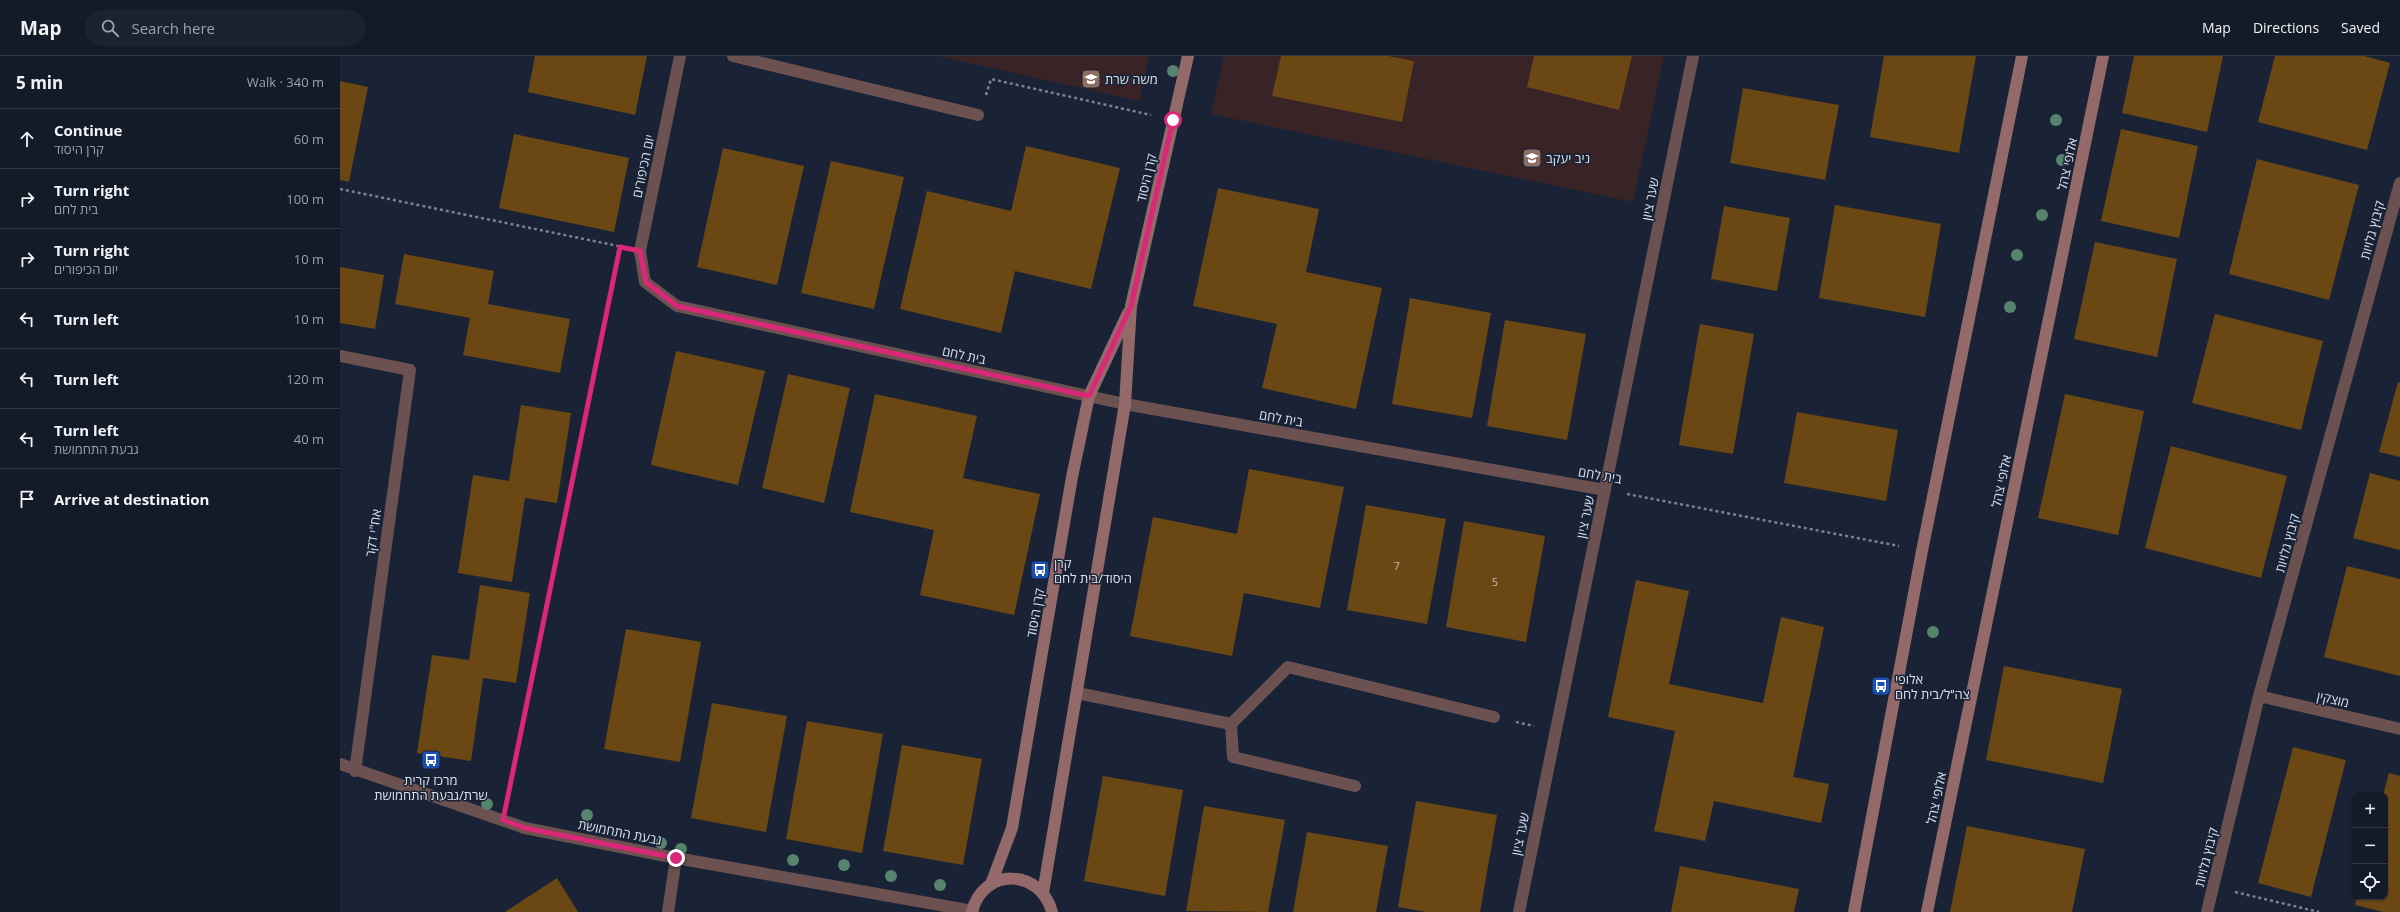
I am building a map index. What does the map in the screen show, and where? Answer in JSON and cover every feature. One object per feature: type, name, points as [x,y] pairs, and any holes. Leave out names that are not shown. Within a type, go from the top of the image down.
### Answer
[{"type":"main road","name":"קרן היסוד","points":[[1043,893],[1125,404],[1131,306],[1188,56]]},
{"type":"main road","points":[[1854,912],[1922,551],[2022,56]]},
{"type":"main road","name":"אלופי צהל","points":[[1926,912],[2104,56]]},
{"type":"main road","name":"קרן היסוד","points":[[991,884],[1012,828],[1071,485],[1089,396],[1131,306]]},
{"type":"main road","points":[[972,912],[976,900],[991,884],[1013,878],[1035,885],[1043,893],[1052,912]]},
{"type":"street","name":"יום הכיפורים","points":[[646,282],[640,251],[680,56]]},
{"type":"street","points":[[734,56],[978,115]]},
{"type":"street","name":"שער ציון","points":[[1518,912],[1693,56]]},
{"type":"street","name":"קיבוץ גלויות","points":[[2207,912],[2259,696],[2400,183]]},
{"type":"street","name":"בית לחם","points":[[646,282],[677,306],[1125,404],[1605,490]]},
{"type":"street","name":"אח\"י דקר","points":[[340,356],[410,370],[355,770]]},
{"type":"street","points":[[1356,786],[1233,757],[1231,724],[1288,667],[1494,717]]},
{"type":"street","points":[[1077,693],[1231,724]]},
{"type":"street","name":"מוצקין","points":[[2259,696],[2400,729]]},
{"type":"street","name":"גבעת התחמושת","points":[[340,764],[525,828],[676,858],[972,912]]},
{"type":"street","points":[[668,912],[676,858]]},
{"type":"path","points":[[978,115],[991,79],[1173,120]]},
{"type":"path","points":[[340,189],[640,251]]},
{"type":"path","points":[[503,820],[620,247]]},
{"type":"path","name":"בית לחם","points":[[1605,490],[1922,551]]},
{"type":"path","points":[[1494,717],[1556,730]]},
{"type":"path","points":[[2213,886],[2319,912]]},
{"type":"shaded area","name":"משה שרת","points":[[938,56],[1149,56],[1139,101]]},
{"type":"shaded area","name":"ניב יעקב","points":[[1224,56],[1664,56],[1633,202],[1211,114]]},
{"type":"building","points":[[535,56],[647,56],[635,115],[528,92]]},
{"type":"building","points":[[1281,56],[1388,56],[1414,61],[1402,122],[1272,96]]},
{"type":"building","points":[[1534,56],[1632,56],[1619,110],[1527,87]]},
{"type":"building","points":[[1884,56],[1976,56],[1959,153],[1870,137]]},
{"type":"building","points":[[2134,56],[2223,56],[2207,132],[2122,113]]},
{"type":"building","points":[[2275,56],[2364,56],[2390,63],[2367,150],[2258,122]]},
{"type":"building","points":[[340,81],[368,87],[349,182],[340,180]]},
{"type":"building","points":[[1743,88],[1839,105],[1825,180],[1730,163]]},
{"type":"building","points":[[2121,129],[2198,146],[2179,238],[2101,221]]},
{"type":"building","points":[[514,134],[629,158],[614,232],[499,208]]},
{"type":"building","points":[[1026,146],[1120,168],[1091,289],[1015,271],[1001,333],[900,309],[927,191],[1011,211]]},
{"type":"building","points":[[723,148],[804,166],[777,285],[697,267]]},
{"type":"building","points":[[2257,159],[2359,185],[2329,300],[2229,274]]},
{"type":"building","points":[[831,161],[904,177],[874,309],[801,293]]},
{"type":"building","points":[[1218,188],[1319,209],[1306,272],[1382,288],[1356,409],[1262,388],[1277,324],[1193,306]]},
{"type":"building","points":[[1835,205],[1941,224],[1925,317],[1819,298]]},
{"type":"building","points":[[1724,206],[1790,218],[1777,291],[1711,279]]},
{"type":"building","points":[[2095,242],[2177,259],[2157,357],[2074,339]]},
{"type":"building","points":[[404,254],[494,271],[488,304],[570,319],[560,373],[463,355],[470,318],[395,304]]},
{"type":"building","points":[[340,267],[384,275],[375,329],[340,323]]},
{"type":"building","points":[[1410,298],[1491,313],[1472,418],[1392,404]]},
{"type":"building","points":[[2215,314],[2323,341],[2301,430],[2192,403]]},
{"type":"building","points":[[1505,320],[1586,334],[1567,440],[1487,426]]},
{"type":"building","points":[[1700,324],[1754,334],[1733,454],[1679,445]]},
{"type":"building","points":[[676,351],[765,371],[738,485],[651,465]]},
{"type":"building","points":[[788,374],[850,388],[824,503],[762,488]]},
{"type":"building","points":[[2398,382],[2400,383],[2400,457],[2379,452]]},
{"type":"building","points":[[875,394],[977,416],[963,478],[1040,494],[1014,615],[920,595],[934,530],[850,512]]},
{"type":"building","points":[[2065,394],[2144,411],[2118,535],[2038,518]]},
{"type":"building","points":[[521,405],[571,413],[557,503],[525,498],[512,582],[458,573],[473,475],[509,481]]},
{"type":"building","points":[[1797,412],[1898,430],[1886,501],[1784,483]]},
{"type":"building","points":[[2171,446],[2287,476],[2261,578],[2145,548]]},
{"type":"building","points":[[1249,469],[1344,487],[1320,608],[1244,593],[1232,656],[1130,636],[1153,517],[1237,534]]},
{"type":"building","points":[[2370,473],[2400,481],[2400,550],[2353,538]]},
{"type":"building","points":[[1366,505],[1446,519],[1427,624],[1347,610]]},
{"type":"building","points":[[1464,521],[1545,536],[1526,642],[1446,627]]},
{"type":"building","points":[[2347,566],[2400,579],[2400,676],[2324,657]]},
{"type":"building","points":[[1636,580],[1689,591],[1669,684],[1763,703],[1781,617],[1824,627],[1793,777],[1829,784],[1821,823],[1714,801],[1705,841],[1654,831],[1675,731],[1608,717]]},
{"type":"building","points":[[480,585],[530,593],[516,683],[483,678],[471,761],[417,753],[432,655],[469,660]]},
{"type":"building","points":[[626,629],[701,642],[680,762],[604,749]]},
{"type":"building","points":[[2004,666],[2122,689],[2103,783],[1986,760]]},
{"type":"building","points":[[712,703],[787,716],[766,832],[691,818]]},
{"type":"building","points":[[807,721],[883,734],[862,853],[786,839]]},
{"type":"building","points":[[902,745],[982,759],[963,865],[883,851]]},
{"type":"building","points":[[2293,747],[2346,760],[2311,897],[2258,883]]},
{"type":"building","points":[[2389,773],[2400,776],[2400,912],[2383,912],[2355,905],[2356,900],[2388,900],[2388,792],[2384,792]]},
{"type":"building","points":[[1103,776],[1183,790],[1165,896],[1084,881]]},
{"type":"building","points":[[1416,801],[1497,815],[1480,912],[1426,912],[1398,907]]},
{"type":"building","points":[[1204,806],[1285,820],[1268,912],[1186,911]]},
{"type":"building","points":[[1967,826],[2085,849],[2072,912],[1950,912]]},
{"type":"building","points":[[1307,832],[1388,846],[1376,912],[1293,912]]},
{"type":"building","points":[[1680,866],[1799,889],[1794,912],[1671,912]]},
{"type":"building","points":[[557,878],[578,912],[505,912]]},
{"type":"place","name":"משה שרת","points":[[1091,79]]},
{"type":"place","name":"ניב יעקב","points":[[1532,158]]},
{"type":"place","name":"קרן היסוד/בית לחם","points":[[1040,570]]},
{"type":"place","name":"אלופי צה״ל/בית לחם","points":[[1881,686]]},
{"type":"place","name":"מרכז קרית שרת/גבעת התחמושת","points":[[431,760]]},
{"type":"route","points":[[676,858],[525,828],[503,820],[620,247],[640,251],[646,282],[677,306],[1089,396],[1131,306],[1173,120]]}]
